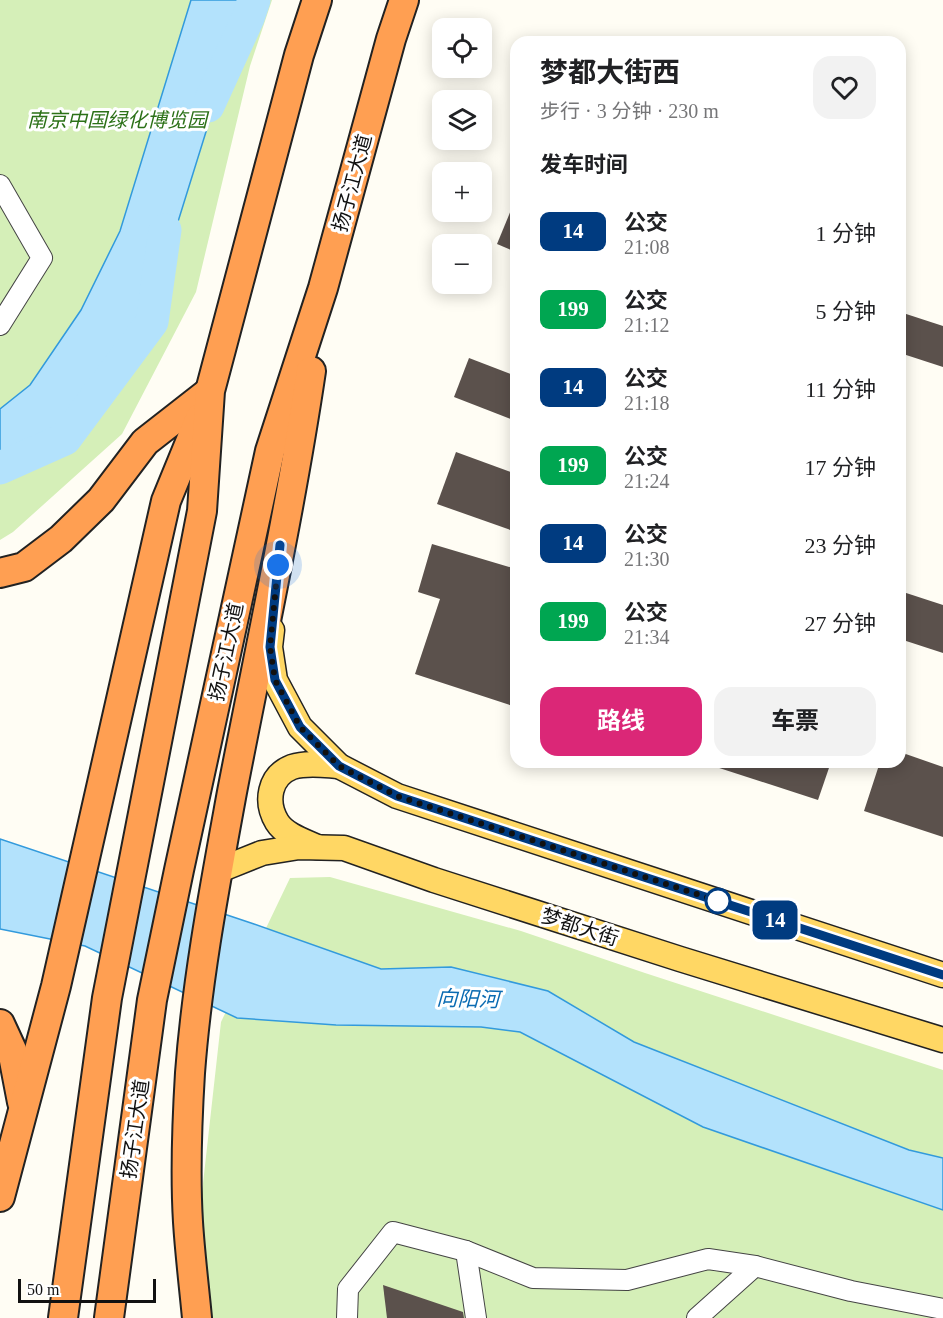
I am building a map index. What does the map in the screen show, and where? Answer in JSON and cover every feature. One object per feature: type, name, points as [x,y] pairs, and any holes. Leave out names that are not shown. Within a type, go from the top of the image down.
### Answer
[{"type":"highway","points":[[0,1197],[56,986],[166,501],[210,391],[299,55],[317,0]]},
{"type":"highway","name":"扬子江大道","points":[[109,1318],[152,1000],[270,452],[323,288],[391,39],[404,0]]},
{"type":"highway","points":[[197,1318],[188,1221],[187,1156],[190,1074],[196,1014],[215,882],[296,468],[323,288]]},
{"type":"highway","points":[[0,573],[24,567],[61,539],[101,500],[145,442],[210,391]]},
{"type":"highway","points":[[63,1318],[107,998],[202,511],[210,391]]},
{"type":"highway","points":[[0,1024],[12,1050],[24,1112]]},
{"type":"main road","points":[[280,545],[270,647],[275,680],[300,727],[339,766],[397,796],[943,975]]},
{"type":"main road","points":[[318,848],[293,836],[278,823],[270,795],[272,784],[280,774],[293,767],[314,764],[339,766]]},
{"type":"main road","name":"梦都大街","points":[[215,882],[262,853],[299,847],[344,848],[680,959],[943,1040]]},
{"type":"lane","points":[[0,185],[42,258],[0,325]]},
{"type":"lane","points":[[347,1318],[348,1290],[393,1232],[466,1251],[533,1278],[627,1280],[708,1259],[755,1266],[851,1291],[943,1310]]},
{"type":"lane","points":[[466,1251],[476,1318]]},
{"type":"lane","points":[[696,1318],[755,1266]]},
{"type":"lane","points":[[920,1318],[943,1310]]},
{"type":"green space","name":"南京中国绿化博览园","points":[[0,0],[272,0],[250,66],[196,292],[122,434],[13,532],[0,540]]},
{"type":"green space","points":[[330,877],[521,931],[943,1070],[943,1318],[188,1318],[221,1022],[290,878]]},
{"type":"water","points":[[191,0],[244,0],[238,29],[167,257],[124,344],[61,434],[0,480],[0,409],[30,385],[81,310],[120,231]]},
{"type":"water","name":"向阳河","points":[[0,839],[381,969],[451,967],[548,991],[634,1042],[909,1150],[943,1158],[943,1210],[703,1127],[520,1032],[481,1027],[336,1025],[237,1018],[85,946],[0,929]]},
{"type":"building","points":[[510,213],[510,249],[497,244]]},
{"type":"building","points":[[906,314],[943,326],[943,367],[906,355]]},
{"type":"building","points":[[469,358],[510,374],[510,419],[454,397]]},
{"type":"building","points":[[456,452],[510,472],[510,530],[437,504]]},
{"type":"building","points":[[432,544],[510,567],[510,705],[415,674],[440,599],[418,592]]},
{"type":"building","points":[[906,593],[943,605],[943,653],[906,641]]},
{"type":"building","points":[[906,754],[943,767],[943,837],[864,811],[878,768],[906,768]]},
{"type":"building","points":[[719,768],[829,768],[818,800]]},
{"type":"building","points":[[383,1285],[463,1312],[464,1318],[387,1318]]},
{"type":"waterway","points":[[208,106],[254,0]]},
{"type":"waterway","points":[[0,468],[65,439],[152,322],[165,230]]},
{"type":"bus line","name":"14","points":[[280,545],[270,647],[275,680],[300,727],[339,766],[397,796],[943,975]]},
{"type":"route","points":[[278,565],[270,647],[275,680],[300,727],[339,766],[397,796],[718,901]]}]
